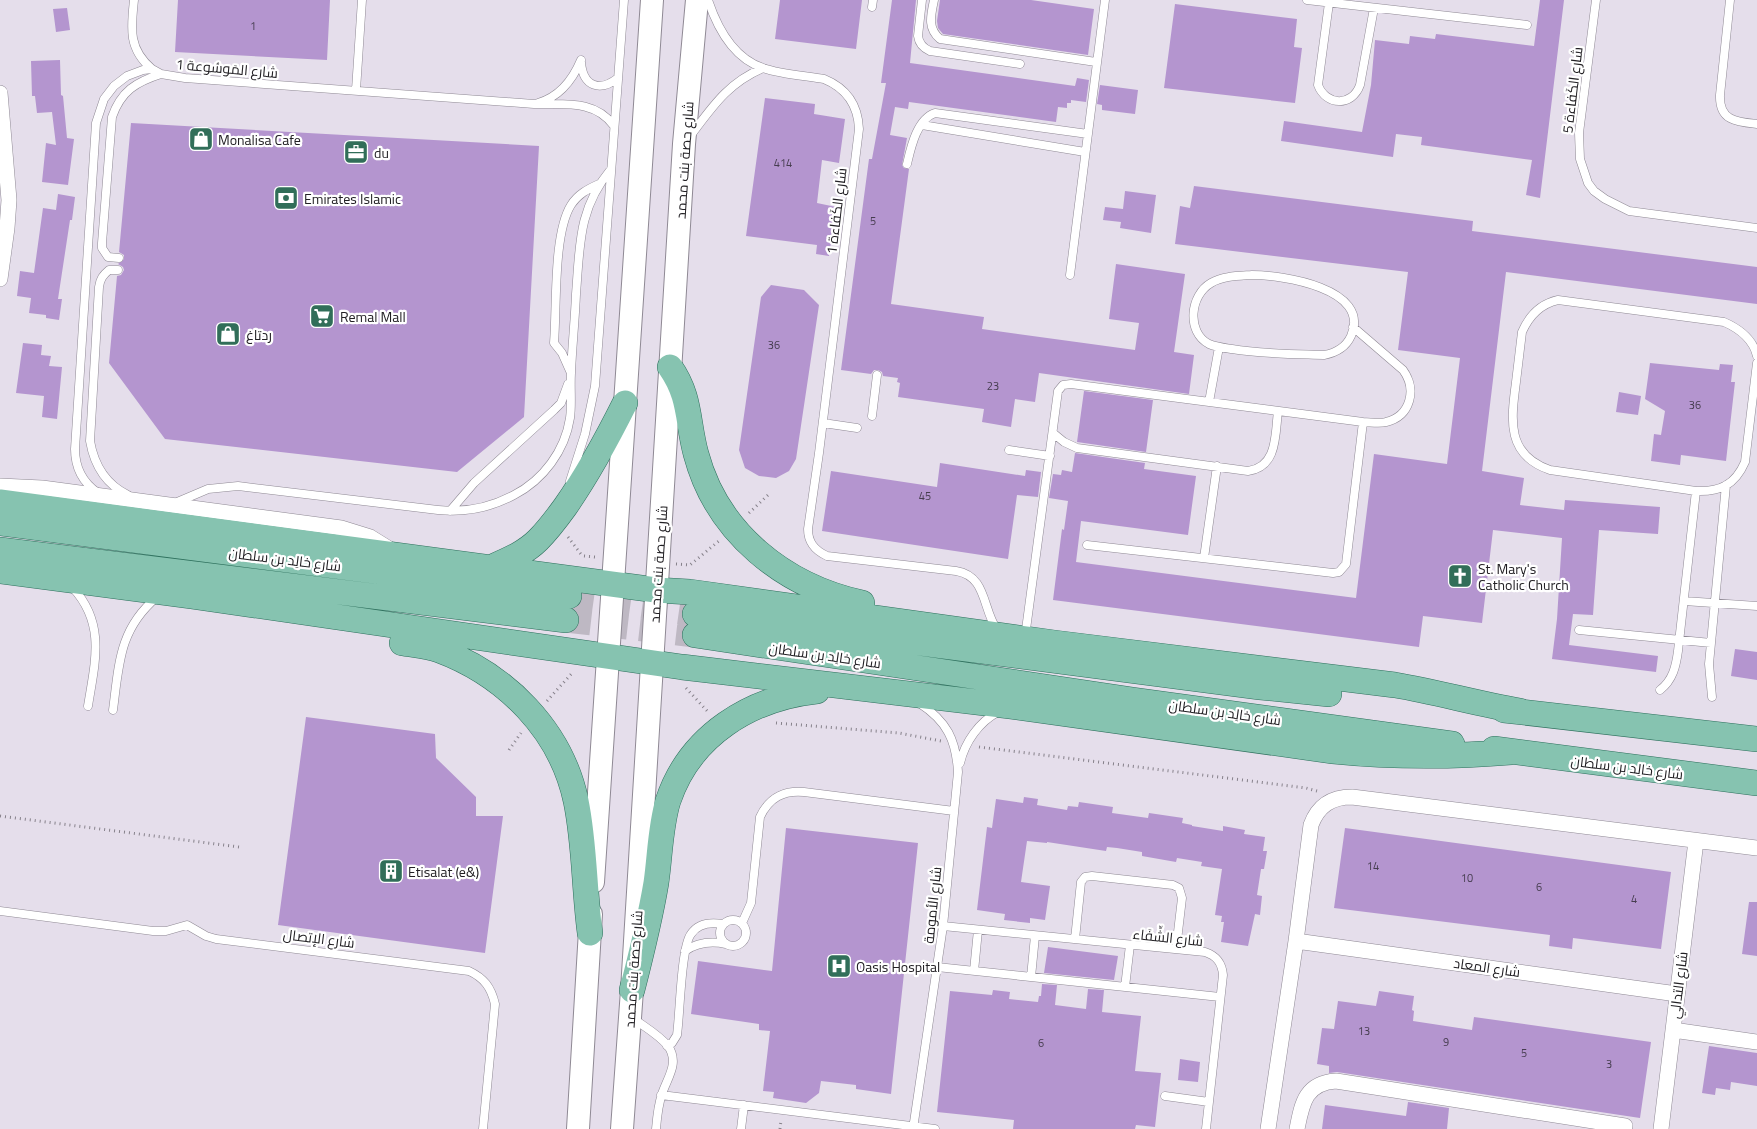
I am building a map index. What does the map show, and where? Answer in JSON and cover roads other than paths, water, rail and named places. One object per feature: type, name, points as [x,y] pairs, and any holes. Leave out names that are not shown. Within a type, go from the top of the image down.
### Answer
[{"type":"main road","points":[[578,1129],[652,0]]},
{"type":"main road","name":"شارع حصة بنت محمد","points":[[622,1129],[684,144],[696,0]]},
{"type":"main road","points":[[670,368],[677,377],[686,398],[696,452],[705,480],[718,506],[742,538],[770,563],[800,581],[831,594],[888,610],[923,625]]},
{"type":"main road","points":[[492,568],[528,548],[543,535],[589,471],[625,404]]},
{"type":"main road","points":[[0,502],[656,590],[690,592],[1013,637],[1395,685],[1520,711]]},
{"type":"main road","name":"شارع خالِد بن سلطان","points":[[0,522],[568,608],[0,550]]},
{"type":"main road","points":[[0,570],[192,596],[608,666],[652,663],[1010,706],[1368,754],[1436,757],[1511,752]]},
{"type":"main road","points":[[192,596],[233,609],[438,650],[477,668],[511,692],[534,716],[562,758],[576,799],[580,821],[590,933]]},
{"type":"main road","name":"شارع خالِد بن سلطان","points":[[1750,736],[1520,711],[1260,687],[695,625],[1123,698],[1511,752],[1757,783]]},
{"type":"main road","points":[[632,990],[652,908],[668,801],[681,771],[693,753],[721,726],[748,709],[779,698],[812,691],[852,687]]},
{"type":"street","points":[[0,92],[8,228],[0,279]]},
{"type":"street","points":[[0,486],[42,488],[350,530],[370,537],[398,555]]},
{"type":"street","points":[[1268,1129],[1311,825],[1319,810],[1334,799],[1352,797],[1757,848]]},
{"type":"street","name":"شارع التدالي","points":[[1661,1129],[1696,841]]},
{"type":"street","name":"شارع المعاد","points":[[1296,940],[1677,994]]},
{"type":"street","points":[[1673,1030],[1757,1042]]},
{"type":"street","points":[[1297,1129],[1302,1104],[1306,1096],[1318,1085],[1336,1080],[1625,1126]]},
{"type":"lane","points":[[134,0],[131,24],[134,45],[138,54],[152,69]]},
{"type":"lane","points":[[356,90],[362,0]]},
{"type":"lane","points":[[562,511],[585,434],[595,386],[624,0]]},
{"type":"lane","name":"شارع الكَفاءة 1","points":[[708,0],[718,24],[732,46],[751,62],[763,68],[824,79],[833,83],[847,94],[856,111],[858,120],[859,129],[808,529],[810,541],[813,546],[827,556],[969,574],[979,585],[989,615],[1013,637]]},
{"type":"lane","points":[[922,0],[918,36],[925,49],[1020,64]]},
{"type":"lane","points":[[934,0],[931,27],[940,39],[1096,62]]},
{"type":"lane","points":[[1070,275],[1105,0]]},
{"type":"lane","points":[[1307,0],[1527,25]]},
{"type":"lane","name":"شارع الكَفاءة 5","points":[[1596,0],[1579,133],[1580,159],[1588,183],[1594,191],[1605,199],[1629,211],[1757,228]]},
{"type":"lane","points":[[1730,0],[1720,106],[1726,116],[1731,119],[1741,123],[1757,124]]},
{"type":"lane","points":[[1329,2],[1318,85],[1320,92],[1326,97],[1332,101],[1339,102],[1346,101],[1358,92],[1374,8]]},
{"type":"lane","points":[[534,104],[544,101],[563,88],[576,71],[581,60],[584,77],[591,84],[608,85],[618,78]]},
{"type":"lane","points":[[684,144],[727,90],[741,78],[763,68]]},
{"type":"lane","points":[[105,496],[90,488],[80,474],[75,449],[96,123],[100,107],[114,86],[135,72],[152,69]]},
{"type":"lane","name":"شارع المَوسُوعة 1","points":[[152,69],[161,74],[185,78],[534,104],[588,106],[604,114],[614,126]]},
{"type":"lane","points":[[119,258],[108,257],[102,248],[112,117],[126,91],[144,80],[161,74]]},
{"type":"lane","points":[[907,164],[922,124],[929,115],[935,114],[1088,134]]},
{"type":"lane","points":[[922,124],[1085,152]]},
{"type":"lane","points":[[171,505],[208,489],[238,486],[450,511],[476,509],[503,501],[526,489],[548,468],[557,456],[567,431],[570,418],[571,374],[581,230],[591,199],[599,184],[611,169]]},
{"type":"lane","points":[[450,511],[474,483],[558,407],[566,392],[571,374],[562,353],[554,344],[560,237],[571,205],[582,193],[599,184]]},
{"type":"lane","points":[[118,270],[109,270],[104,273],[100,280],[90,441],[94,460],[104,476],[123,493],[141,501]]},
{"type":"lane","points":[[1267,275],[1283,277],[1316,286],[1344,301],[1351,309],[1353,327],[1351,336],[1346,344],[1331,354],[1278,354],[1247,352],[1219,347],[1209,344],[1198,331],[1194,324],[1194,307],[1201,290],[1208,284],[1225,278],[1267,275]]},
{"type":"lane","points":[[1757,356],[1755,348],[1742,332],[1733,326],[1713,320],[1558,300],[1536,310],[1525,324],[1522,332],[1512,415],[1514,435],[1518,444],[1531,460],[1539,466],[1550,470],[1708,492],[1726,485],[1740,472],[1744,462],[1757,363]]},
{"type":"lane","points":[[1013,637],[1050,456],[1058,392],[1063,385],[1067,383],[1363,422],[1384,423],[1394,420],[1408,406],[1411,397],[1408,377],[1403,370],[1353,327]]},
{"type":"lane","points":[[1209,402],[1219,347]]},
{"type":"lane","points":[[872,416],[878,375]]},
{"type":"lane","points":[[1053,433],[1064,442],[1077,448],[1257,470],[1270,459],[1273,451],[1278,411]]},
{"type":"lane","points":[[1087,545],[1333,574],[1343,569],[1346,564],[1363,422]]},
{"type":"lane","points":[[823,423],[857,428]]},
{"type":"lane","points":[[1008,450],[1050,456]]},
{"type":"lane","points":[[1204,558],[1217,466]]},
{"type":"lane","points":[[1712,697],[1709,677],[1711,643],[1726,485]]},
{"type":"lane","points":[[1660,690],[1667,685],[1676,663],[1696,491]]},
{"type":"lane","points":[[64,580],[80,595],[94,624],[96,657],[88,706]]},
{"type":"lane","points":[[113,710],[125,638],[136,617],[163,592]]},
{"type":"lane","points":[[1684,601],[1757,606]]},
{"type":"lane","points":[[1579,630],[1711,643]]},
{"type":"lane","name":"شارع الأمومة","points":[[900,693],[931,711],[944,723],[954,743],[958,772]]},
{"type":"lane","name":"شارع الأمومة","points":[[914,1128],[943,926],[958,772],[962,755],[981,725],[994,714],[1010,706]]},
{"type":"lane","points":[[742,923],[751,903],[760,817],[772,799],[792,791],[954,811]]},
{"type":"lane","points":[[1075,939],[1081,882],[1085,877],[1092,876],[1173,885],[1179,888],[1182,898],[1176,950]]},
{"type":"lane","name":"شارع الإتصال","points":[[0,911],[153,931],[166,931],[187,925],[206,936],[216,939],[458,968],[469,971],[479,976],[490,988],[495,1004],[483,1129]]},
{"type":"lane","points":[[667,1046],[672,1043],[677,1035],[685,951],[691,934],[697,927],[705,924],[714,922],[723,924],[732,920],[742,923],[747,932],[744,941],[736,946],[717,942],[700,943],[685,951]]},
{"type":"lane","points":[[723,924],[720,935],[726,944]]},
{"type":"lane","name":"شارع الشِّفَاء","points":[[943,926],[1205,952],[1216,958],[1222,968],[1206,1129]]},
{"type":"lane","points":[[974,971],[978,930]]},
{"type":"lane","points":[[1031,977],[1035,936]]},
{"type":"lane","points":[[1125,987],[1130,945]]},
{"type":"lane","points":[[937,967],[1220,997]]},
{"type":"lane","points":[[630,1016],[667,1046],[671,1052],[673,1068],[661,1095],[656,1129]]},
{"type":"lane","points":[[661,1095],[914,1128],[935,1129]]},
{"type":"lane","points":[[1165,1096],[1209,1102]]},
{"type":"lane","points":[[742,1129],[744,1105]]},
{"type":"tunnel","points":[[569,596],[695,614]]},
{"type":"tunnel","points":[[566,620],[695,635]]},
{"type":"place","name":"Monalisa Cafe","points":[[201,139]]},
{"type":"place","name":"du","points":[[356,152]]},
{"type":"place","name":"Emirates Islamic","points":[[286,198]]},
{"type":"place","name":"Remal Mall","points":[[322,316]]},
{"type":"place","name":"ردتاغ","points":[[228,334]]},
{"type":"place","name":"St. Mary's Catholic Church","points":[[1460,576]]},
{"type":"place","name":"Etisalat (e&)","points":[[391,871]]},
{"type":"place","name":"Oasis Hospital","points":[[839,966]]}]
